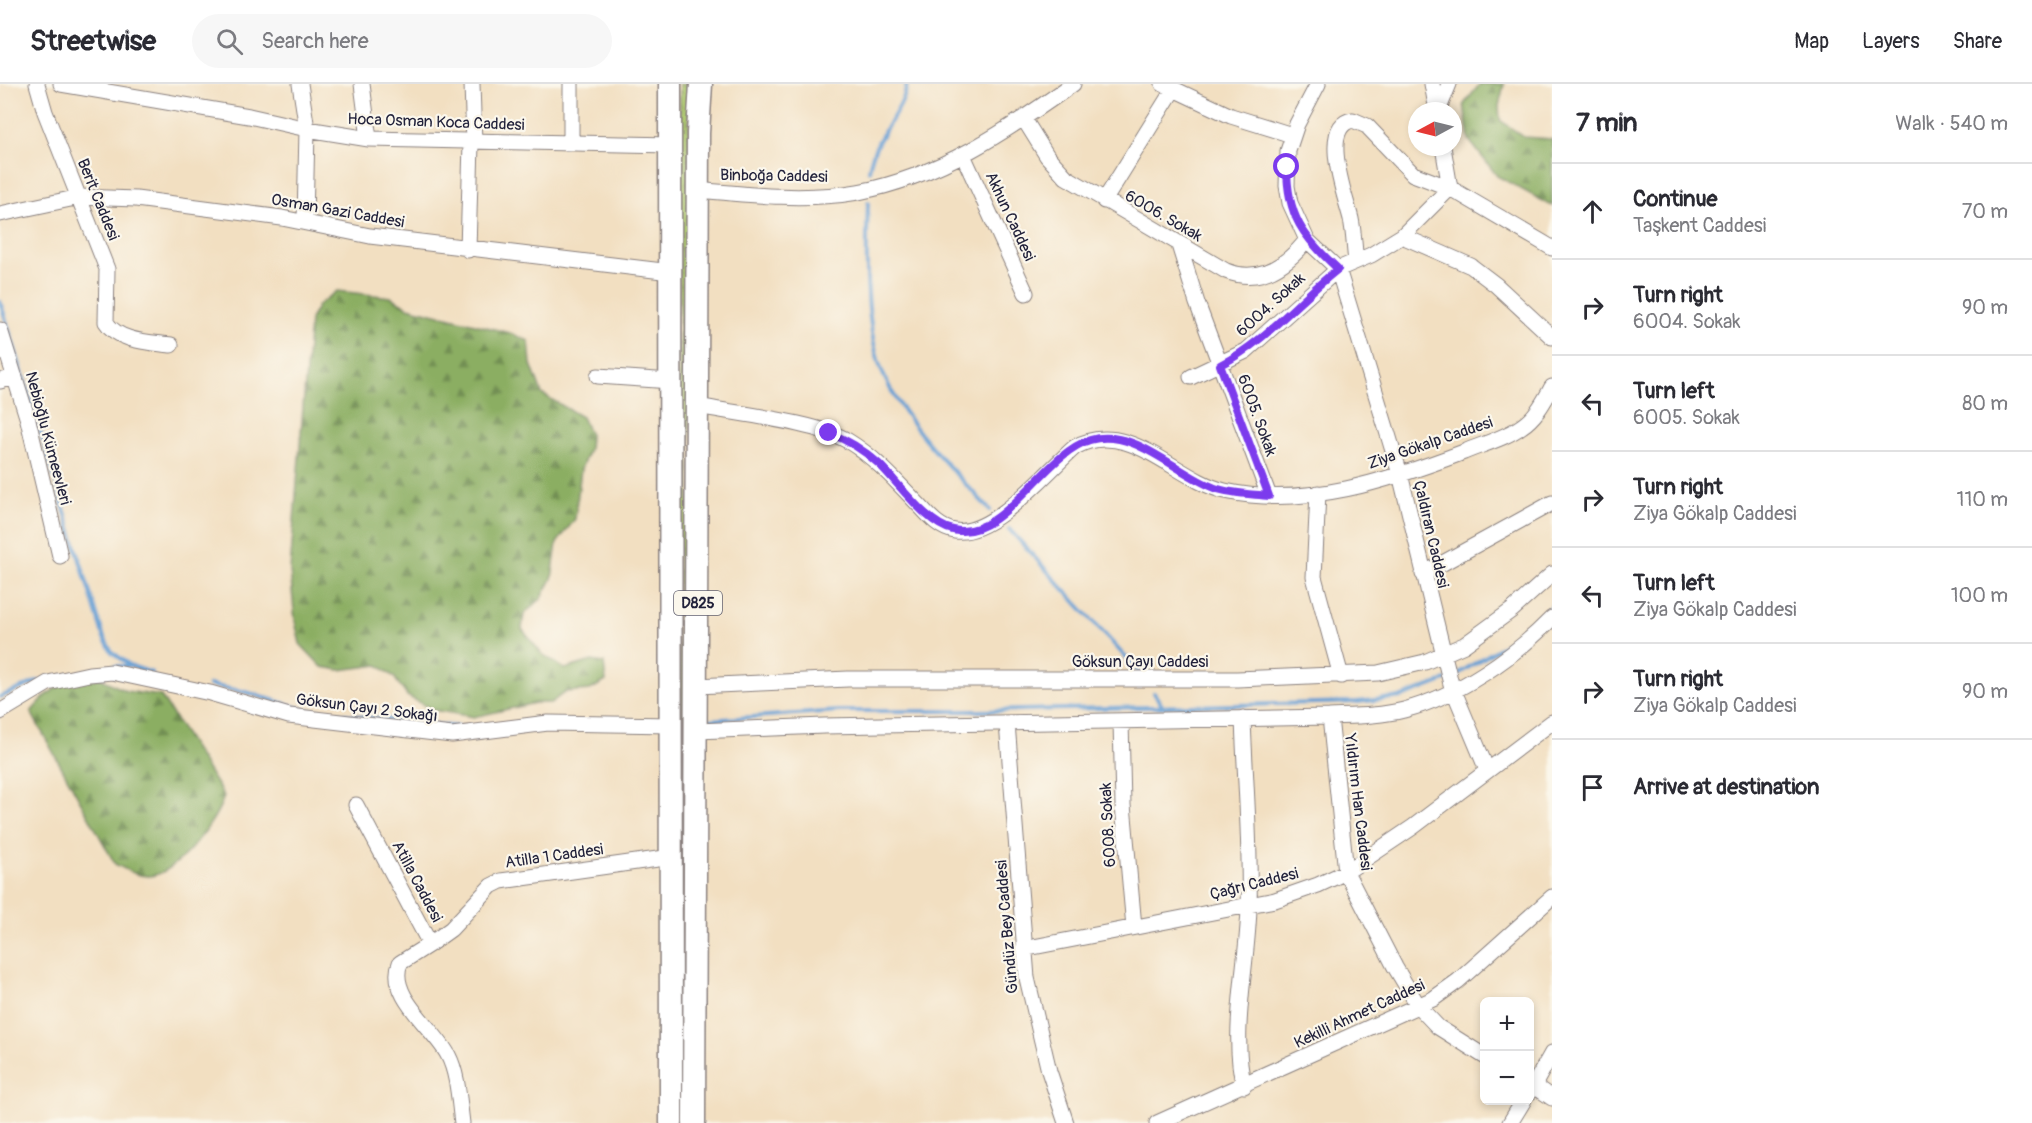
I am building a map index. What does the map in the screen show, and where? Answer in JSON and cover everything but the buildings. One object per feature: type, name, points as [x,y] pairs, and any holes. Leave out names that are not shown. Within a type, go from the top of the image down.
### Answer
[{"type":"highway","name":"D825","points":[[670,84],[671,1123]]},
{"type":"highway","name":"D825","points":[[694,1123],[698,190],[701,84]]},
{"type":"street","name":"Berit Caddesi","points":[[37,84],[45,112],[107,269],[105,314],[110,329],[124,336],[171,345]]},
{"type":"street","name":"Hoca Osman Koca Caddesi","points":[[61,84],[249,116],[369,140],[671,145]]},
{"type":"street","points":[[300,84],[307,129],[305,222]]},
{"type":"street","points":[[362,84],[369,140]]},
{"type":"street","points":[[468,250],[472,84]]},
{"type":"street","points":[[571,84],[571,142]]},
{"type":"street","name":"Binboğa Caddesi","points":[[698,190],[802,196],[858,192],[910,178],[963,155],[1024,119],[1073,84]]},
{"type":"street","points":[[1316,84],[1292,135],[1288,151],[1287,186],[1296,220],[1307,240],[1338,269]]},
{"type":"street","points":[[1432,84],[1435,102]]},
{"type":"street","points":[[1441,102],[1449,84]]},
{"type":"street","points":[[1104,201],[1168,87],[1231,116],[1292,135]]},
{"type":"street","name":"6006. Sokak","points":[[1024,119],[1056,167],[1076,184],[1226,271],[1248,277],[1260,275],[1283,264],[1307,240]]},
{"type":"street","points":[[1356,261],[1350,216],[1340,189],[1337,166],[1340,132],[1348,121],[1359,121],[1367,126],[1413,174],[1450,188],[1552,248]]},
{"type":"street","name":"Akhun Caddesi","points":[[963,155],[1026,293]]},
{"type":"street","points":[[1445,156],[1450,188]]},
{"type":"street","name":"6004. Sokak","points":[[1191,377],[1220,365],[1259,340],[1317,285],[1338,269],[1402,236],[1450,188]]},
{"type":"street","name":"Osman Gazi Caddesi","points":[[0,214],[80,197],[108,197],[199,205],[305,222],[370,237],[671,272]]},
{"type":"street","points":[[1402,236],[1471,266],[1496,285],[1552,337]]},
{"type":"street","name":"6005. Sokak","points":[[1179,245],[1220,365],[1269,496]]},
{"type":"street","name":"Çaldıran Caddesi","points":[[1338,269],[1400,474],[1422,574],[1452,687],[1487,770]]},
{"type":"street","name":"Nebioğlu Kümeevleri","points":[[1,335],[7,379],[60,556]]},
{"type":"street","points":[[598,376],[671,381]]},
{"type":"street","name":"Ziya Gökalp Caddesi","points":[[698,406],[814,429],[846,440],[877,462],[931,518],[955,531],[973,529],[993,521],[1075,447],[1098,438],[1114,439],[1135,446],[1215,488],[1269,496],[1318,493],[1400,474],[1477,447],[1521,427],[1530,420],[1552,387]]},
{"type":"street","points":[[1318,493],[1314,577],[1341,676]]},
{"type":"street","points":[[1422,574],[1552,503]]},
{"type":"street","name":"Göksun Çayı Caddesi","points":[[697,686],[848,679],[1226,679],[1378,673],[1444,660],[1497,622],[1552,574]]},
{"type":"street","points":[[697,731],[1330,717],[1404,710],[1452,687],[1511,653],[1552,618]]},
{"type":"street","name":"Göksun Çayı 2 Sokağı","points":[[0,712],[48,683],[89,674],[112,672],[210,693],[289,716],[452,735],[548,723],[672,725]]},
{"type":"street","name":"Yıldırım Han Caddesi","points":[[1330,717],[1346,872],[1395,967],[1419,1007],[1438,1026],[1480,1053]]},
{"type":"street","points":[[1243,718],[1249,905],[1238,1035],[1240,1072],[1244,1086]]},
{"type":"street","name":"6008. Sokak","points":[[1121,721],[1123,816],[1134,927]]},
{"type":"street","name":"Çağrı Caddesi","points":[[1023,949],[1249,905],[1296,893],[1346,872],[1413,827],[1552,722]]},
{"type":"street","name":"Gündüz Bey Caddesi","points":[[1007,723],[1023,949],[1031,1002],[1049,1071],[1066,1123]]},
{"type":"street","name":"Atilla Caddesi","points":[[356,805],[430,944],[400,963],[398,974],[412,1011],[449,1056],[462,1123]]},
{"type":"street","name":"Atilla 1 Caddesi","points":[[430,944],[451,929],[486,890],[501,881],[672,857]]},
{"type":"street","name":"Kekilli Ahmet Caddesi","points":[[1157,1123],[1419,1007],[1445,992],[1552,897]]},
{"type":"street","points":[[1534,1082],[1552,1053]]},
{"type":"street","points":[[1534,1089],[1552,1098]]},
{"type":"street","points":[[1510,1123],[1521,1105]]},
{"type":"green space","points":[[680,84],[689,84],[688,1123],[678,1123]]},
{"type":"green space","points":[[1480,84],[1504,84],[1499,106],[1500,120],[1524,137],[1552,139],[1552,206],[1497,176],[1469,140],[1464,104]]},
{"type":"green space","points":[[337,291],[391,297],[408,307],[510,333],[529,341],[531,364],[542,394],[582,417],[590,435],[589,449],[581,469],[575,519],[557,543],[552,579],[541,599],[524,614],[522,629],[541,653],[565,669],[592,661],[604,663],[606,681],[590,690],[565,692],[551,703],[535,703],[474,717],[433,710],[407,696],[394,677],[378,665],[340,670],[322,667],[300,644],[295,621],[290,570],[310,320],[318,305]]},
{"type":"green space","points":[[100,678],[126,691],[161,696],[224,796],[205,832],[184,856],[161,873],[145,876],[115,864],[31,712],[54,689],[68,683]]},
{"type":"waterway","points":[[869,171],[876,146],[900,105],[907,84]]},
{"type":"waterway","points":[[868,203],[867,267],[870,315],[877,358],[884,376],[905,413],[918,430],[990,510]]},
{"type":"waterway","points":[[0,301],[104,638],[112,652],[131,666]]},
{"type":"waterway","points":[[1009,529],[1139,672]]},
{"type":"waterway","points":[[1453,677],[1525,632],[1552,606]]},
{"type":"waterway","points":[[115,666],[131,666],[152,673]]},
{"type":"waterway","points":[[709,720],[839,711],[981,711],[1357,702],[1402,697],[1446,680]]},
{"type":"waterway","points":[[0,697],[38,681]]},
{"type":"waterway","points":[[209,685],[246,692],[305,710],[458,727]]},
{"type":"waterway","points":[[1154,693],[1163,707]]},
{"type":"route","points":[[829,433],[860,448],[877,462],[931,518],[947,529],[955,531],[973,529],[993,521],[1075,447],[1098,438],[1107,438],[1135,446],[1215,488],[1243,494],[1269,496],[1220,365],[1246,351],[1317,285],[1338,269],[1307,240],[1296,220],[1287,186],[1287,167]]}]
